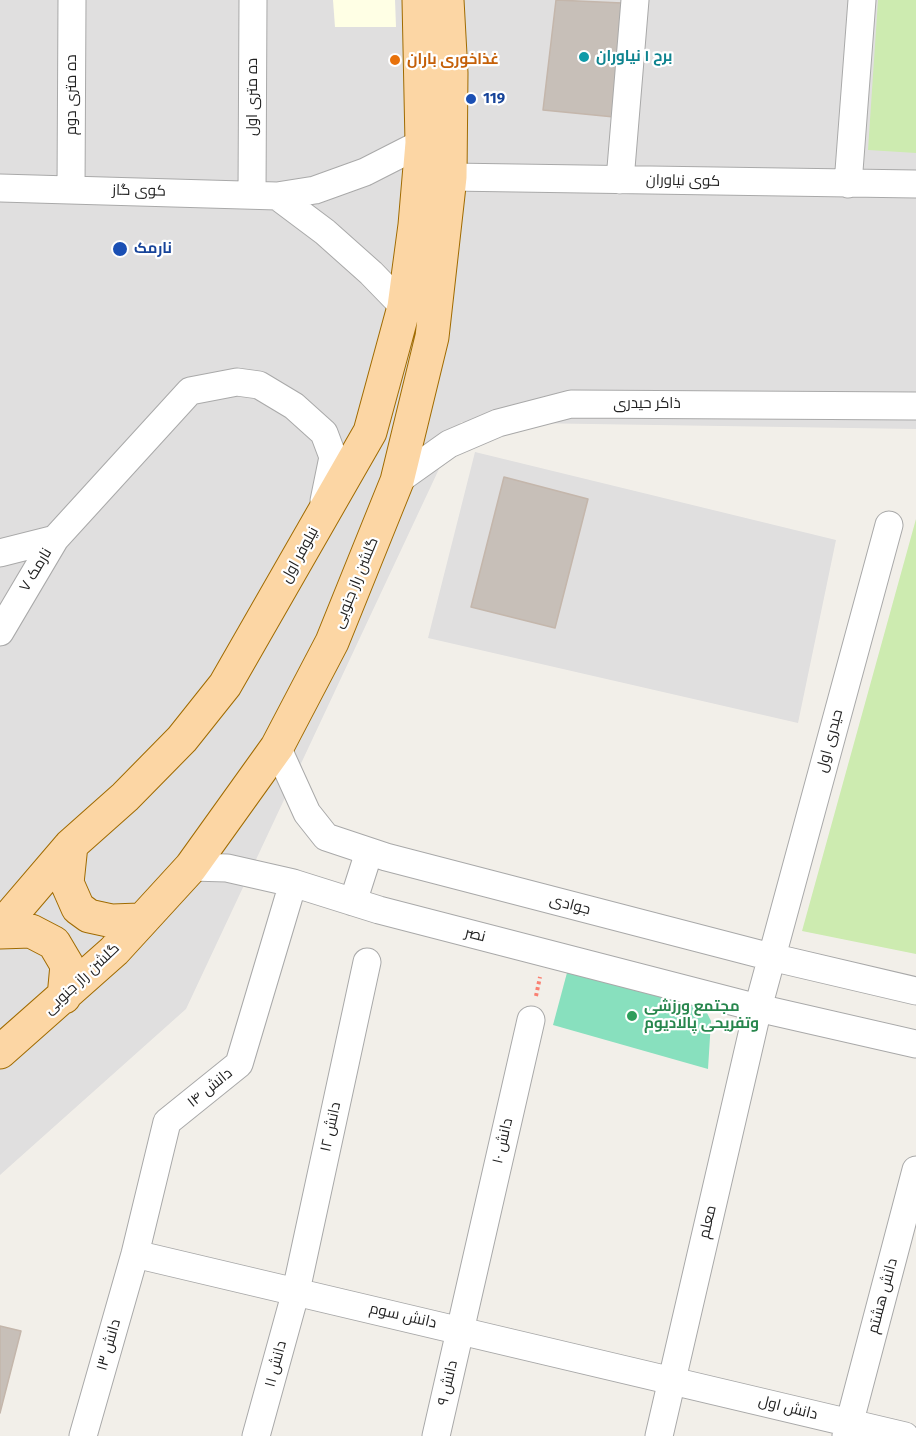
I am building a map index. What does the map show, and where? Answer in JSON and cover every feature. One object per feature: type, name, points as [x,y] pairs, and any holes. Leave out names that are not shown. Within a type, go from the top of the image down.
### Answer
[{"type":"main road","name":"گلشن راز جنوبی","points":[[321,516],[370,432],[404,307],[440,0]]},
{"type":"main road","name":"گلشن راز جنوبی","points":[[0,1052],[114,951],[191,867],[277,747],[332,642],[397,481],[432,337],[450,177],[451,73],[440,0]]},
{"type":"main road","name":"نیلوفر اول","points":[[0,930],[71,845],[125,797],[182,739],[225,685],[321,516]]},
{"type":"main road","points":[[71,845],[67,883],[78,908],[89,916],[112,921],[140,920]]},
{"type":"main road","points":[[0,930],[31,931],[54,943],[67,965],[64,997]]},
{"type":"street","name":"ده متری دوم","points":[[71,190],[72,0]]},
{"type":"street","name":"ده متری اول","points":[[253,0],[265,195]]},
{"type":"street","points":[[620,180],[635,0]]},
{"type":"street","points":[[848,183],[862,0]]},
{"type":"street","name":"کوی گاز","points":[[0,188],[265,195],[315,190],[355,175],[422,142]]},
{"type":"street","name":"کوی نیاوران","points":[[450,177],[916,184]]},
{"type":"street","points":[[265,195],[325,232],[371,273],[404,307]]},
{"type":"street","name":"نیلوفر اول","points":[[55,539],[190,391],[237,382],[259,385],[294,406],[324,433],[333,457],[321,516]]},
{"type":"street","name":"ذاکر حیدری","points":[[397,481],[459,440],[498,423],[572,404],[916,406]]},
{"type":"street","name":"حیدری اول","points":[[758,1008],[889,525]]},
{"type":"street","points":[[0,553],[55,539]]},
{"type":"street","name":"نارمک ۷","points":[[0,632],[55,539]]},
{"type":"street","name":"جوادی","points":[[277,747],[307,813],[326,837],[369,852],[771,957],[916,991]]},
{"type":"street","points":[[353,902],[369,852]]},
{"type":"street","name":"نصر","points":[[191,867],[227,868],[293,883],[353,902],[758,1008]]},
{"type":"street","name":"دانش ۱۴","points":[[135,1254],[167,1122],[239,1064],[293,883]]},
{"type":"street","name":"دانش ۱۲","points":[[296,1291],[367,962]]},
{"type":"street","points":[[758,1008],[916,1044]]},
{"type":"street","name":"معلم","points":[[659,1436],[758,1008]]},
{"type":"street","name":"دانش ۱۰","points":[[460,1330],[531,1020]]},
{"type":"street","name":"دانش هشتم","points":[[848,1429],[916,1170]]},
{"type":"street","name":"دانش سوم","points":[[135,1254],[672,1379]]},
{"type":"street","name":"دانش ۱۳","points":[[83,1436],[135,1254]]},
{"type":"street","name":"دانش ۱۱","points":[[256,1436],[296,1291]]},
{"type":"street","name":"دانش ۹","points":[[436,1436],[460,1330]]},
{"type":"street","name":"دانش اول","points":[[672,1379],[848,1429],[905,1436]]},
{"type":"path","points":[[531,1020],[545,953]]},
{"type":"shaded area","points":[[0,0],[916,0],[916,429],[461,422],[186,1009],[0,1175]]},
{"type":"shaded area","points":[[333,0],[395,0],[396,27],[335,27]]},
{"type":"shaded area","points":[[475,452],[836,540],[798,723],[428,638]]},
{"type":"green space","points":[[878,0],[916,0],[916,153],[868,150]]},
{"type":"green space","points":[[916,519],[916,954],[802,931]]},
{"type":"green space","name":"مجتمع ورزشی وتفریحی پالادیوم","points":[[568,969],[693,1001],[706,1011],[711,1021],[708,1069],[553,1025]]},
{"type":"building","name":"برح ۱ نیاوران","points":[[556,0],[622,3],[614,117],[543,110]]},
{"type":"building","points":[[504,477],[588,499],[555,628],[471,607]]},
{"type":"building","points":[[0,1326],[21,1331],[0,1413]]},
{"type":"place","name":"برح ۱ نیاوران","points":[[584,57]]},
{"type":"place","name":"غذاخوری باران","points":[[395,60]]},
{"type":"place","name":"119","points":[[471,99]]},
{"type":"place","name":"نارمک","points":[[120,249]]},
{"type":"place","name":"مجتمع ورزشی وتفریحی پالادیوم","points":[[632,1016]]}]
